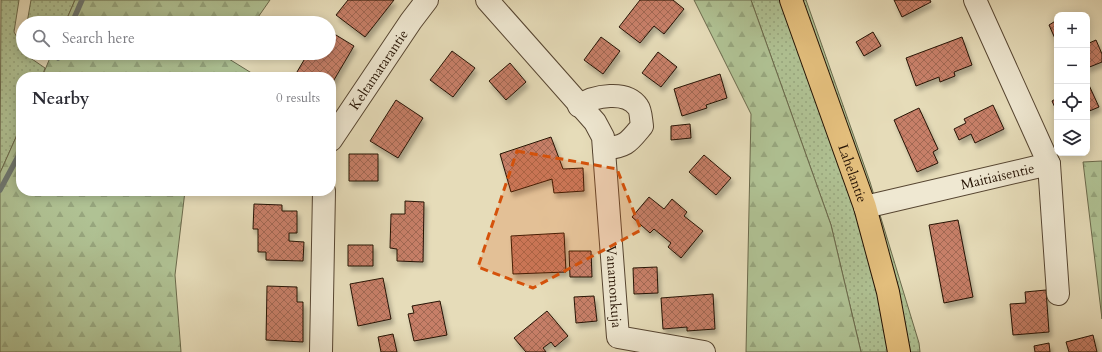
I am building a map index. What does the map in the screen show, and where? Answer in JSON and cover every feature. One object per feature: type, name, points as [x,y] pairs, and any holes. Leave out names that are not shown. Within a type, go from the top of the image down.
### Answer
[{"type":"main road","name":"Lahelantie","points":[[791,0],[865,207],[888,292],[898,352]]},
{"type":"street","name":"Keltamatarantie","points":[[336,133],[411,21],[427,0]]},
{"type":"street","name":"Vanamonkuja","points":[[488,0],[595,122],[603,137],[618,337],[704,352]]},
{"type":"street","name":"Maitiaisentie","points":[[865,207],[1049,164],[975,0]]},
{"type":"street","points":[[580,106],[586,101],[613,96],[626,97],[639,107],[642,126],[634,136],[623,146],[604,150]]},
{"type":"street","points":[[1049,164],[1058,294]]},
{"type":"street","points":[[321,352],[324,196]]},
{"type":"highlighted area","points":[[517,151],[617,169],[641,230],[533,288],[478,267]]},
{"type":"green space","points":[[1,0],[19,0],[14,32],[16,35],[16,60],[33,60],[45,68],[44,72],[16,72],[16,137],[0,173]]},
{"type":"green space","points":[[31,0],[75,0],[68,16],[28,16]]},
{"type":"green space","points":[[75,0],[270,0],[259,16],[68,16]]},
{"type":"green space","points":[[694,0],[751,0],[831,225],[861,352],[746,352],[751,114]]},
{"type":"green space","points":[[751,0],[806,0],[870,182],[919,343],[920,352],[861,352],[831,225]]},
{"type":"green space","points":[[49,60],[231,60],[250,72],[44,72]]},
{"type":"green space","points":[[16,137],[16,196],[184,196],[175,275],[181,352],[0,352],[0,173]]},
{"type":"green space","points":[[1102,161],[1102,319],[1083,162]]},
{"type":"building","points":[[348,0],[394,0],[365,37],[336,15]]},
{"type":"building","points":[[640,0],[673,0],[684,9],[664,34],[654,26],[640,43],[619,27]]},
{"type":"building","points":[[894,0],[930,0],[931,2],[902,17]]},
{"type":"building","points":[[1054,22],[1054,36],[1049,25]]},
{"type":"building","points":[[873,32],[881,46],[864,56],[856,42]]},
{"type":"building","points":[[336,35],[354,46],[336,77],[336,72],[297,72],[304,60],[336,60]]},
{"type":"building","points":[[601,37],[620,51],[603,74],[584,60]]},
{"type":"building","points":[[962,37],[972,65],[954,72],[955,76],[940,82],[939,77],[916,86],[906,58]]},
{"type":"building","points":[[1096,40],[1102,54],[1102,62],[1090,67],[1090,48],[1090,43]]},
{"type":"building","points":[[452,51],[475,68],[453,97],[430,80]]},
{"type":"building","points":[[658,52],[677,67],[661,87],[642,73]]},
{"type":"building","points":[[510,63],[526,82],[506,100],[489,81]]},
{"type":"building","points":[[720,74],[727,98],[706,105],[707,108],[682,116],[674,89]]},
{"type":"building","points":[[1090,87],[1099,107],[1090,111]]},
{"type":"building","points":[[396,100],[423,118],[398,158],[370,141]]},
{"type":"building","points":[[993,105],[1004,129],[975,143],[971,134],[959,140],[954,129],[966,123],[964,119]]},
{"type":"building","points":[[919,108],[938,149],[933,152],[938,163],[917,172],[894,120]]},
{"type":"building","points":[[690,124],[691,138],[671,140],[671,126]]},
{"type":"building","points":[[551,137],[563,169],[583,168],[584,191],[554,193],[552,179],[511,192],[500,154]]},
{"type":"building","points":[[349,154],[378,154],[378,181],[349,181]]},
{"type":"building","points":[[704,155],[731,178],[716,195],[689,172]]},
{"type":"building","points":[[649,197],[664,209],[672,199],[687,212],[684,216],[703,231],[681,258],[668,247],[671,243],[654,229],[650,233],[632,217]]},
{"type":"building","points":[[405,201],[424,202],[423,262],[397,261],[397,249],[390,248],[391,214],[405,214]]},
{"type":"building","points":[[254,204],[282,205],[282,211],[297,211],[297,233],[289,233],[289,241],[304,242],[303,261],[266,260],[266,252],[258,252],[258,229],[253,229]]},
{"type":"building","points":[[958,220],[973,297],[944,303],[929,225]]},
{"type":"building","points":[[564,233],[566,272],[513,274],[511,236]]},
{"type":"building","points":[[348,245],[373,245],[373,266],[348,266]]},
{"type":"building","points":[[569,251],[591,251],[592,277],[570,277]]},
{"type":"building","points":[[657,267],[658,293],[634,294],[633,268]]},
{"type":"building","points":[[383,278],[391,319],[358,326],[350,284]]},
{"type":"building","points":[[267,286],[297,287],[297,302],[303,302],[303,342],[266,340]]},
{"type":"building","points":[[1046,290],[1049,332],[1013,335],[1010,304],[1026,303],[1025,292]]},
{"type":"building","points":[[713,294],[715,329],[687,331],[687,327],[663,329],[661,298]]},
{"type":"building","points":[[594,296],[597,321],[576,323],[574,297]]},
{"type":"building","points":[[440,301],[447,335],[414,341],[408,314],[414,313],[412,306]]},
{"type":"building","points":[[547,311],[568,336],[555,347],[551,342],[543,348],[546,352],[526,352],[514,338]]},
{"type":"building","points":[[393,334],[397,352],[381,352],[378,337]]},
{"type":"building","points":[[1093,335],[1097,352],[1069,352],[1066,342]]},
{"type":"building","points":[[1049,343],[1050,352],[1035,352],[1034,346]]},
{"type":"waterway","points":[[75,16],[82,0]]},
{"type":"waterway","points":[[0,190],[16,160]]}]
